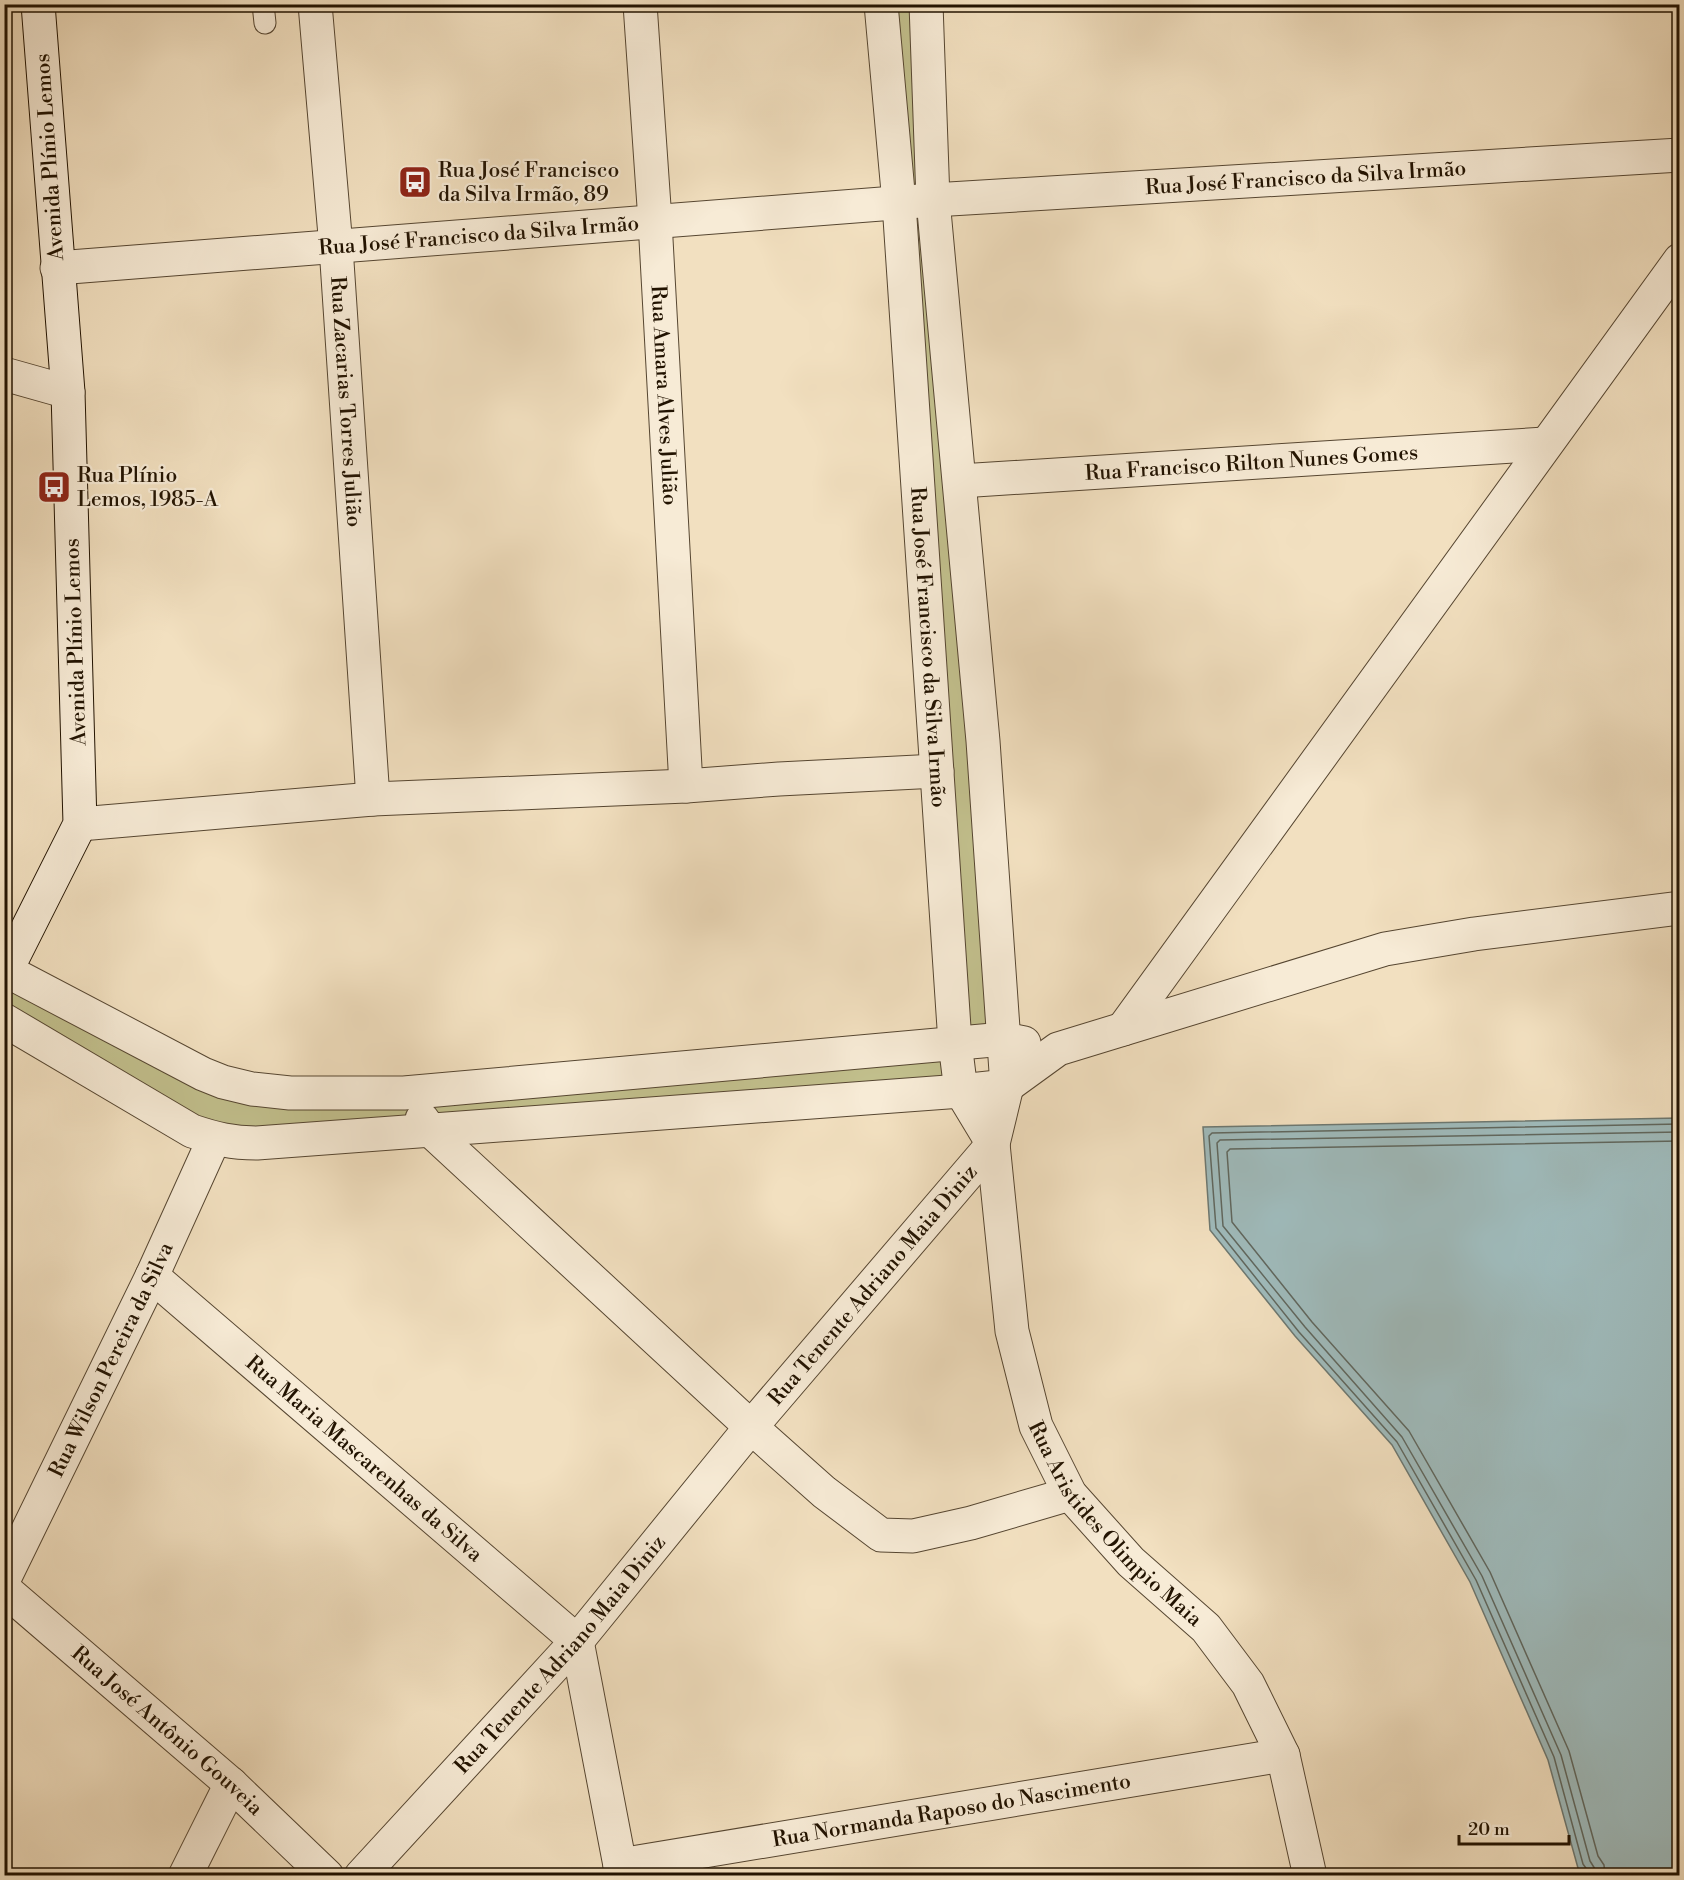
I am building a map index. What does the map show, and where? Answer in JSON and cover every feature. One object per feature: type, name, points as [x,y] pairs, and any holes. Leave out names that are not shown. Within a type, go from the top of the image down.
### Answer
[{"type":"street","name":"Avenida Plínio Lemos","points":[[6,973],[80,824],[68,392],[38,4]]},
{"type":"street","name":"Rua Zacarias Torres Julião","points":[[315,4],[336,247],[373,799]]},
{"type":"street","name":"Rua Amara Alves Julião","points":[[640,4],[655,221],[686,786]]},
{"type":"street","name":"Rua José Francisco da Silva Irmão","points":[[881,4],[899,203],[955,1043],[961,1091]]},
{"type":"street","name":"Rua José Francisco da Silva Irmão","points":[[926,4],[933,200],[983,741],[1007,1086],[993,1144]]},
{"type":"street","name":"Rua José Francisco da Silva Irmão","points":[[57,268],[933,200],[1680,155]]},
{"type":"street","points":[[1123,1029],[1680,260]]},
{"type":"street","points":[[4,374],[68,392]]},
{"type":"street","name":"Rua Francisco Rilton Nunes Gomes","points":[[960,481],[1545,444]]},
{"type":"street","points":[[80,824],[373,799],[686,786],[937,771]]},
{"type":"street","points":[[4,1020],[192,1131],[214,1139],[236,1143],[257,1143],[1007,1086],[1058,1048],[1385,950],[1474,934],[1680,908]]},
{"type":"street","points":[[6,973],[203,1074],[252,1089],[290,1094],[404,1093],[1004,1039],[1058,1048]]},
{"type":"street","points":[[961,1091],[993,1144]]},
{"type":"street","points":[[404,1093],[430,1130],[751,1427],[824,1492],[881,1535],[913,1536],[972,1523],[1070,1494]]},
{"type":"street","name":"Rua Wilson Pereira da Silva","points":[[4,1578],[152,1276],[214,1139]]},
{"type":"street","name":"Rua Tenente Adriano Maia Diniz","points":[[361,1875],[577,1641],[751,1427],[993,1144]]},
{"type":"street","name":"Rua Aristides Olimpio Maia","points":[[993,1144],[1012,1331],[1036,1426],[1070,1494],[1131,1562],[1206,1628],[1248,1684],[1283,1755],[1310,1875]]},
{"type":"street","name":"Rua Maria Mascarenhas da Silva","points":[[152,1276],[577,1641]]},
{"type":"street","name":"Rua José Antônio Gouveia","points":[[4,1589],[231,1784],[327,1875]]},
{"type":"street","points":[[577,1641],[621,1870]]},
{"type":"street","name":"Rua Normanda Raposo do Nascimento","points":[[621,1870],[1283,1755]]},
{"type":"street","points":[[185,1875],[231,1784]]},
{"type":"shaded area","points":[[887,5],[914,5],[999,1033],[960,1036]]},
{"type":"shaded area","points":[[5,988],[208,1086],[946,1051],[951,1083],[243,1135],[199,1125],[5,1013]]},
{"type":"water","points":[[1679,1118],[1679,1875],[1585,1875],[1578,1868],[1548,1760],[1470,1582],[1392,1445],[1295,1336],[1210,1230],[1203,1127]]},
{"type":"place","name":"Rua José Francisco da Silva Irmão, 89","points":[[415,182]]},
{"type":"place","name":"Rua Plínio Lemos, 1985-A","points":[[54,487]]}]
